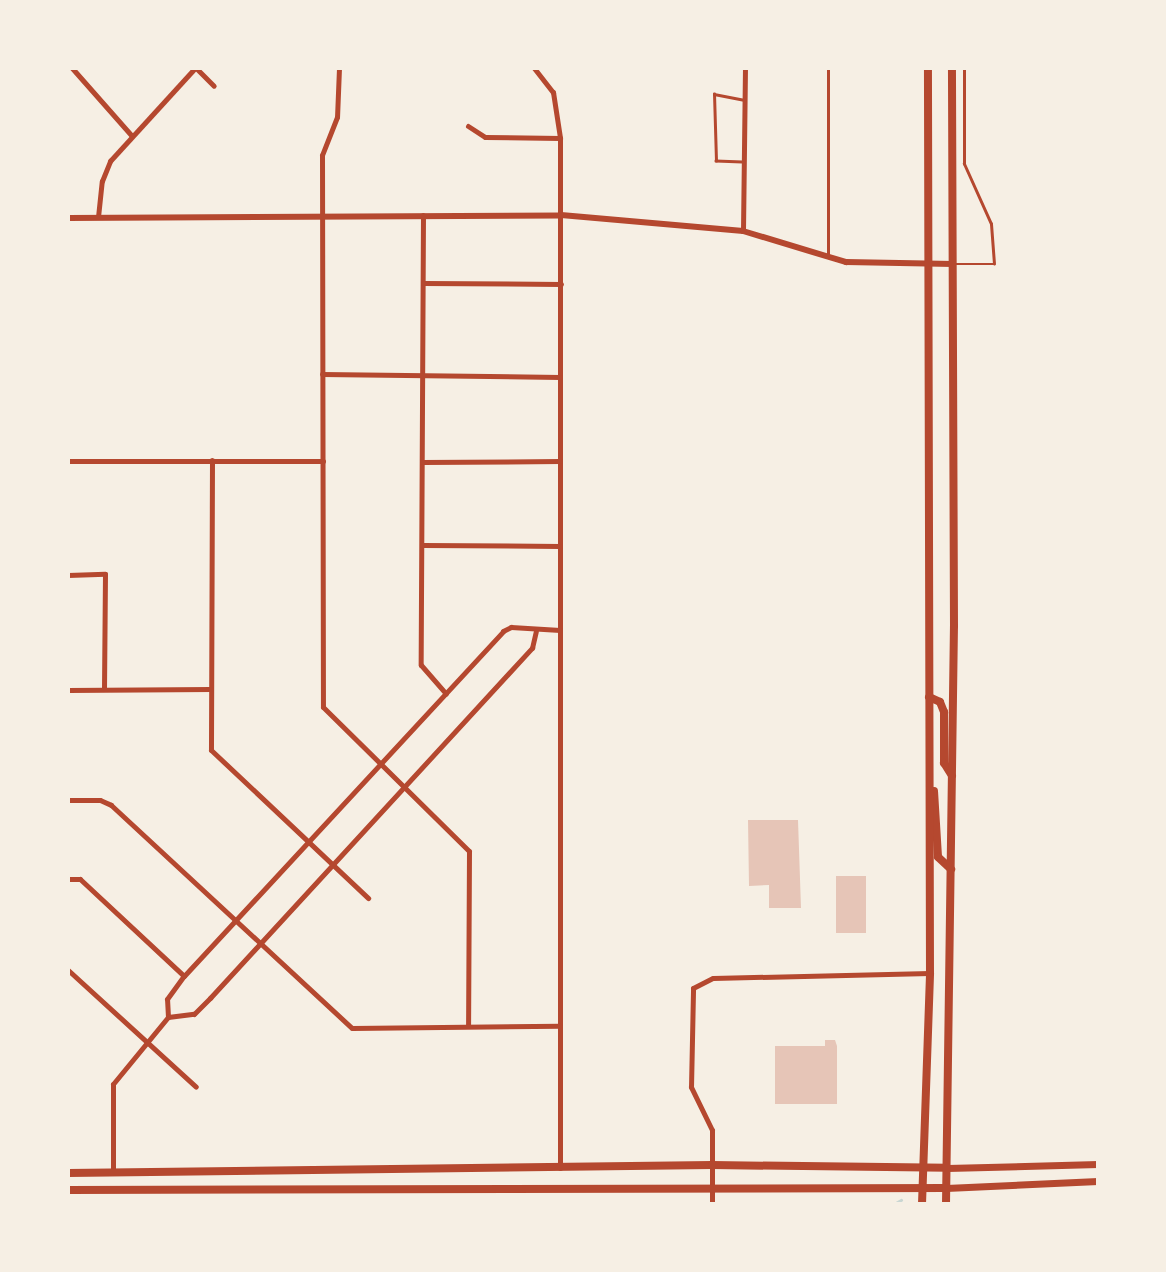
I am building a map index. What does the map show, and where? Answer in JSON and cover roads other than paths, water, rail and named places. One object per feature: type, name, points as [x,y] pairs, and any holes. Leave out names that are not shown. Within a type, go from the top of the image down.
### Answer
[{"type":"main road","points":[[922,1204],[930,973],[931,264],[928,68]]},
{"type":"main road","points":[[946,1204],[953,776],[952,68]]},
{"type":"main road","points":[[929,697],[940,702],[944,712],[944,763],[953,776]]},
{"type":"main road","points":[[930,785],[937,803],[938,857],[951,869]]},
{"type":"main road","points":[[68,1172],[712,1166],[923,1169],[1098,1164]]},
{"type":"main road","points":[[68,1190],[946,1188],[1098,1181]]},
{"type":"street","points":[[72,68],[131,135]]},
{"type":"street","points":[[98,217],[102,181],[110,161],[131,135],[196,68],[214,86]]},
{"type":"street","points":[[339,68],[337,117],[322,155],[323,707],[379,766],[469,851],[468,1026]]},
{"type":"street","points":[[534,68],[553,92],[560,138],[560,1168]]},
{"type":"street","points":[[743,231],[745,68]]},
{"type":"street","points":[[468,126],[485,137],[560,138]]},
{"type":"street","points":[[423,215],[421,665],[446,694]]},
{"type":"street","points":[[68,218],[561,215],[743,231],[828,258],[865,264],[953,264]]},
{"type":"street","points":[[423,283],[561,284]]},
{"type":"street","points":[[322,374],[560,377]]},
{"type":"street","points":[[212,460],[211,750],[368,898]]},
{"type":"street","points":[[68,461],[323,461]]},
{"type":"street","points":[[422,462],[559,461]]},
{"type":"street","points":[[422,545],[559,546]]},
{"type":"street","points":[[68,575],[105,574],[104,689]]},
{"type":"street","points":[[168,1017],[167,999],[184,976],[503,631],[511,627],[536,631],[560,630]]},
{"type":"street","points":[[113,1172],[113,1084],[168,1017],[194,1014],[532,648],[536,631]]},
{"type":"street","points":[[68,690],[211,689]]},
{"type":"street","points":[[68,800],[100,800],[111,805],[352,1028],[560,1026]]},
{"type":"street","points":[[68,878],[80,879],[184,976]]},
{"type":"street","points":[[68,970],[196,1087]]},
{"type":"street","points":[[712,1204],[712,1130],[691,1087],[693,988],[713,978],[930,973]]},
{"type":"lane","points":[[828,68],[828,258]]},
{"type":"lane","points":[[953,264],[994,264],[991,224],[964,164],[964,68]]},
{"type":"lane","points":[[743,162],[716,161],[714,94],[744,100]]},
{"type":"waterway","points":[[894,1204],[901,1200]]}]
